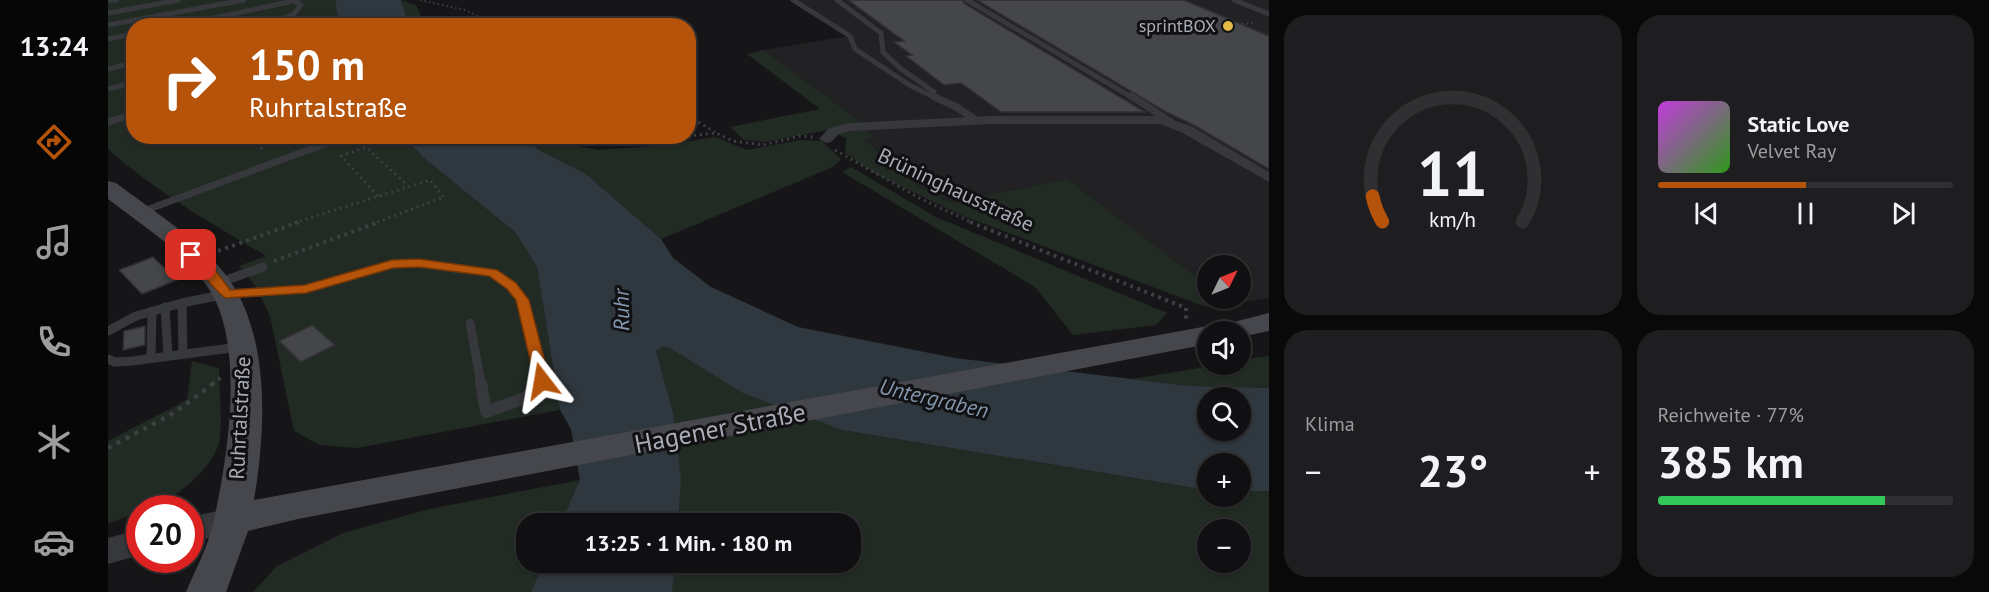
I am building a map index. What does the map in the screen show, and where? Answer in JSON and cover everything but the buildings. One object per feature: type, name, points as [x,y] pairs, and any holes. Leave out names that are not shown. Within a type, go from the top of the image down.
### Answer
[{"type":"main road","name":"Ruhrtalstraße","points":[[108,188],[197,260],[222,289],[242,332],[244,353],[242,460],[232,520],[206,592]]},
{"type":"main road","name":"Hagener Straße","points":[[1251,326],[1269,322]]},
{"type":"main road","name":"Hagener Straße","points":[[232,520],[298,505],[1197,337]]},
{"type":"street","name":"Brüninghausstraße","points":[[826,138],[834,131],[850,128],[976,120],[1148,120],[1171,123]]},
{"type":"street","points":[[1171,123],[1186,129],[1269,178]]},
{"type":"street","points":[[204,527],[232,520]]},
{"type":"street","points":[[108,551],[126,546]]},
{"type":"lane","points":[[108,1],[116,0]]},
{"type":"lane","points":[[108,13],[179,0]]},
{"type":"lane","points":[[146,18],[244,0]]},
{"type":"lane","points":[[793,0],[850,36],[855,49],[911,86],[960,109]]},
{"type":"lane","points":[[837,0],[881,33],[883,52],[900,68],[976,120]]},
{"type":"lane","points":[[968,0],[1161,114],[1171,123]]},
{"type":"lane","points":[[1234,0],[1269,14]]},
{"type":"lane","points":[[214,18],[296,1],[301,5],[294,14],[284,18]]},
{"type":"lane","points":[[108,25],[126,22]]},
{"type":"lane","points":[[108,39],[126,36]]},
{"type":"lane","points":[[108,69],[126,65]]},
{"type":"lane","points":[[108,89],[126,85]]},
{"type":"lane","points":[[108,122],[126,116]]},
{"type":"lane","points":[[139,213],[325,144]]},
{"type":"lane","points":[[222,289],[306,289],[392,264],[419,263],[492,273],[511,286],[522,300],[542,381],[537,392],[516,404],[486,412],[470,323]]},
{"type":"lane","points":[[108,331],[120,323],[152,311],[222,289],[263,267]]},
{"type":"lane","points":[[182,303],[183,354]]},
{"type":"lane","points":[[165,307],[168,356]]},
{"type":"lane","points":[[150,358],[152,311]]},
{"type":"lane","points":[[108,359],[116,362],[132,362],[183,354],[244,353]]},
{"type":"path","points":[[420,0],[465,10],[482,18]]},
{"type":"path","points":[[696,121],[733,141],[763,145],[800,136],[826,138]]},
{"type":"path","points":[[696,135],[716,133]]},
{"type":"path","name":"Brüninghausstraße","points":[[826,138],[831,148],[872,174],[974,226],[1186,308],[1186,322],[1197,327]]},
{"type":"path","points":[[257,144],[278,162]]},
{"type":"path","points":[[579,144],[634,144]]},
{"type":"path","points":[[378,196],[341,156],[366,147],[408,187]]},
{"type":"path","points":[[197,260],[263,233],[430,180],[444,197],[303,248],[263,267]]},
{"type":"path","points":[[108,448],[174,413],[244,353]]},
{"type":"shaded area","points":[[108,0],[335,0],[338,18],[126,18],[126,144],[410,144],[425,159],[515,232],[537,267],[560,410],[357,448],[320,445],[294,431],[270,316],[256,287],[239,266],[266,256],[165,193],[108,149]]},
{"type":"shaded area","points":[[401,0],[416,5],[422,18],[407,18]]},
{"type":"shaded area","points":[[793,0],[1269,0],[1269,298],[1251,301],[1251,255],[1197,255],[1197,277],[1067,179],[950,203],[917,185],[864,139],[874,138],[853,116],[763,50],[849,36]]},
{"type":"shaded area","points":[[763,50],[853,116],[875,138],[865,140],[917,185],[950,203],[1067,179],[1197,277],[1197,304],[963,216],[877,175],[845,153],[846,138],[828,130],[765,142],[744,140],[730,127],[820,109],[747,54]]},
{"type":"shaded area","points":[[715,137],[747,150],[801,140],[822,141],[841,159],[833,167],[661,239],[586,174],[539,150],[532,144],[568,144],[598,150],[696,144],[696,140]]},
{"type":"shaded area","points":[[851,167],[936,217],[1167,313],[1156,325],[1073,335],[1035,287],[842,172]]},
{"type":"shaded area","points":[[662,347],[670,348],[842,430],[1197,488],[1197,507],[1251,507],[1251,491],[1269,491],[1269,592],[591,592],[601,573],[861,573],[861,513],[621,513],[678,459],[673,412],[656,351]]},
{"type":"shaded area","points":[[1269,356],[1269,388],[1190,386],[1132,379],[1197,368],[1197,375],[1251,375],[1251,359]]},
{"type":"shaded area","points":[[192,361],[219,368],[221,427],[219,443],[208,465],[175,495],[126,495],[126,517],[108,524],[108,441],[187,400]]},
{"type":"shaded area","points":[[580,480],[602,513],[516,513],[516,573],[599,573],[589,592],[253,592],[277,566],[343,533],[429,509]]},
{"type":"water","points":[[335,0],[401,0],[407,18],[338,18]]},
{"type":"water","points":[[410,144],[532,144],[539,150],[586,174],[661,239],[673,258],[711,287],[798,327],[955,358],[1190,386],[1230,387],[1197,387],[1197,441],[1251,441],[1251,388],[1269,388],[1269,491],[1251,491],[1251,453],[1197,453],[1197,488],[842,430],[743,393],[670,348],[662,347],[656,351],[673,412],[681,480],[679,513],[565,513],[580,480],[571,429],[560,410],[537,267],[515,232],[425,159]]},
{"type":"water","points":[[540,573],[674,573],[672,592],[531,592]]},
{"type":"place","name":"sprintBOX","points":[[1228,26]]},
{"type":"route","points":[[191,255],[208,270],[226,294],[266,293],[323,286],[392,264],[419,263],[492,273],[511,286],[522,300],[542,381]]},
{"type":"water label","name":"Ruhr","points":[[621,310]]},
{"type":"water label","name":"Untergraben","points":[[934,398]]}]
